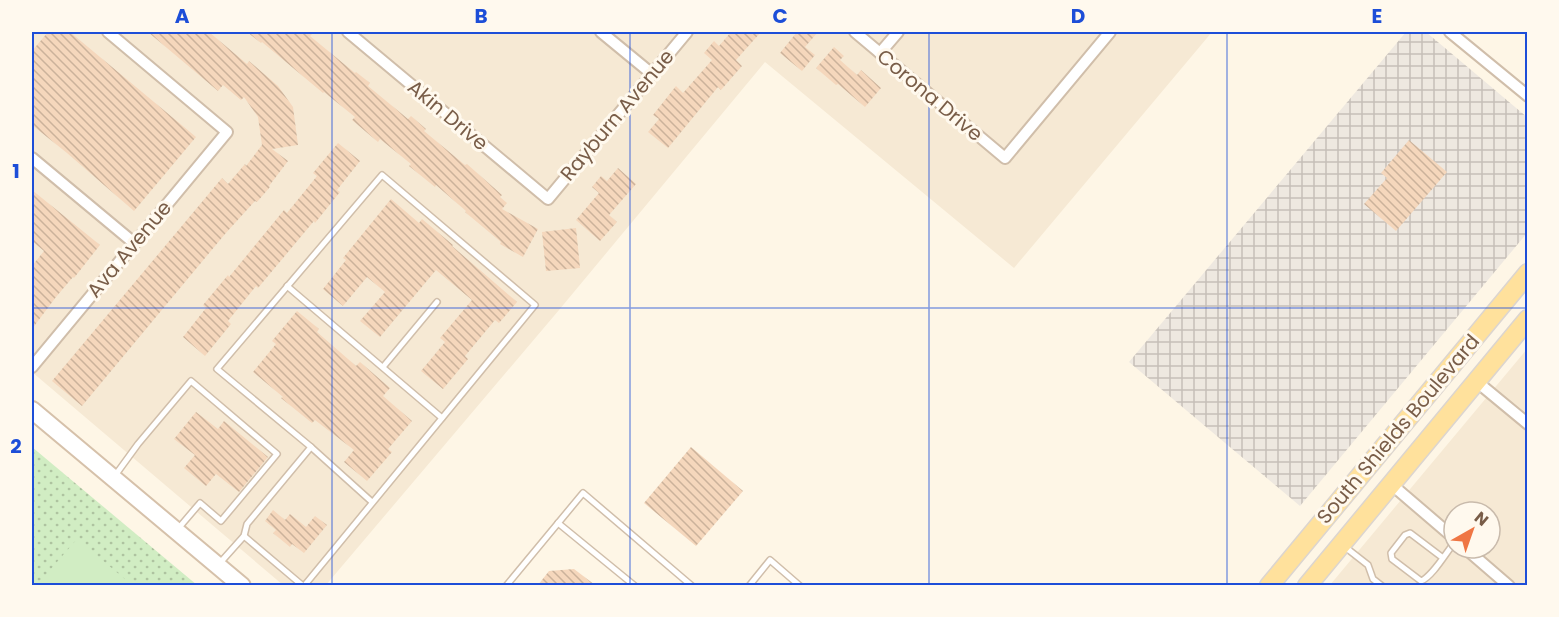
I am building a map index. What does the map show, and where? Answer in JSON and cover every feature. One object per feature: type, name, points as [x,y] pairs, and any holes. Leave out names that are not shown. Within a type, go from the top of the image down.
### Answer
[{"type":"main road","name":"South Shields Boulevard","points":[[1269,585],[1527,273]]},
{"type":"main road","name":"South Shields Boulevard","points":[[1307,585],[1527,319]]},
{"type":"main road","points":[[32,410],[242,585]]},
{"type":"main road","points":[[1333,508],[1355,527]]},
{"type":"street","name":"Ava Avenue","points":[[32,367],[227,132],[108,32]]},
{"type":"street","name":"Akin Drive","points":[[348,32],[548,199]]},
{"type":"street","points":[[601,32],[652,74]]},
{"type":"street","name":"Rayburn Avenue","points":[[548,199],[687,32]]},
{"type":"street","name":"Corona Drive","points":[[855,32],[1005,158],[1110,32]]},
{"type":"street","points":[[880,53],[898,32]]},
{"type":"street","points":[[1450,32],[1527,96]]},
{"type":"street","points":[[32,158],[134,243]]},
{"type":"street","points":[[1476,381],[1527,424]]},
{"type":"street","points":[[1391,484],[1442,530]]},
{"type":"street","points":[[1479,560],[1509,585]]},
{"type":"lane","points":[[244,536],[303,585],[372,502],[535,304],[382,175],[217,369],[311,447],[372,502]]},
{"type":"lane","points":[[287,286],[442,417]]},
{"type":"lane","points":[[382,367],[437,302]]},
{"type":"lane","points":[[113,478],[138,444],[191,381],[278,454],[221,521],[200,503],[177,531]]},
{"type":"lane","points":[[218,565],[244,536],[247,524],[311,447]]},
{"type":"lane","points":[[506,585],[583,493],[692,585]]},
{"type":"lane","points":[[558,523],[635,585]]},
{"type":"lane","points":[[1410,533],[1443,558],[1426,579],[1421,581],[1392,559],[1391,553],[1405,535],[1410,533]]},
{"type":"lane","points":[[1341,544],[1368,565],[1373,579],[1382,585]]},
{"type":"lane","points":[[749,585],[770,560],[800,585]]},
{"type":"shaded area","points":[[32,32],[1212,32],[1014,268],[765,62],[326,585],[283,585],[32,372]]},
{"type":"shaded area","points":[[1406,32],[1426,32],[1527,117],[1527,233],[1300,506],[1129,362]]},
{"type":"shaded area","points":[[1527,349],[1527,585],[1330,585]]},
{"type":"green space","points":[[32,447],[197,585],[32,585]]},
{"type":"green space","points":[[77,539],[132,585],[37,585]]},
{"type":"building","points":[[48,32],[70,32],[196,137],[134,211],[32,125],[32,51]]},
{"type":"building","points":[[148,32],[209,32],[247,64],[249,61],[278,86],[293,107],[298,145],[272,149],[288,161],[270,187],[225,234],[82,406],[52,381],[222,178],[228,184],[262,145],[258,117],[244,97],[241,100],[223,85],[218,91]]},
{"type":"building","points":[[247,32],[314,32],[310,36],[370,83],[368,86],[408,119],[411,116],[426,129],[424,131],[502,195],[500,197],[507,203],[502,209],[538,229],[523,257],[500,244],[501,242],[436,185],[435,187],[409,166],[411,164],[380,139],[378,142],[352,120],[355,117]]},
{"type":"building","points":[[731,32],[761,32],[736,60],[742,66],[721,90],[718,87],[668,148],[648,132],[659,119],[653,115],[676,86],[683,93],[712,60],[704,53],[714,41],[719,46]]},
{"type":"building","points":[[797,32],[818,32],[805,47],[815,55],[802,71],[780,53]]},
{"type":"building","points":[[834,47],[844,56],[840,60],[857,75],[861,70],[881,88],[865,107],[816,68]]},
{"type":"building","points":[[1409,140],[1447,172],[1396,231],[1364,204],[1387,178],[1381,173]]},
{"type":"building","points":[[338,143],[360,161],[337,190],[340,192],[315,223],[314,221],[258,288],[256,286],[228,321],[231,324],[205,356],[183,337],[206,308],[203,305],[284,210],[287,213],[317,176],[313,173]]},
{"type":"building","points":[[618,168],[636,184],[609,215],[617,222],[600,241],[576,220],[599,193],[592,187],[601,176],[607,181]]},
{"type":"building","points":[[32,190],[100,245],[32,329],[32,266],[44,251],[32,241]]},
{"type":"building","points":[[391,199],[419,223],[422,219],[517,302],[499,323],[495,320],[465,356],[468,359],[443,389],[421,371],[445,342],[440,338],[472,300],[436,270],[380,337],[360,321],[385,292],[367,277],[343,306],[323,289],[346,260],[343,258]]},
{"type":"building","points":[[576,228],[580,268],[546,271],[542,232]]},
{"type":"building","points":[[297,311],[319,329],[317,332],[356,366],[360,362],[390,388],[383,396],[412,421],[388,449],[392,452],[367,481],[344,462],[354,450],[315,420],[312,423],[253,372],[276,344],[272,341]]},
{"type":"building","points":[[196,412],[218,429],[224,421],[268,457],[239,492],[216,474],[206,486],[184,468],[195,455],[174,439]]},
{"type":"building","points":[[691,447],[743,491],[696,546],[644,503]]},
{"type":"building","points":[[273,510],[285,520],[290,514],[306,527],[315,516],[327,525],[304,553],[292,544],[290,547],[273,533],[276,530],[265,521]]},
{"type":"building","points":[[574,569],[595,585],[538,585],[549,571]]}]
